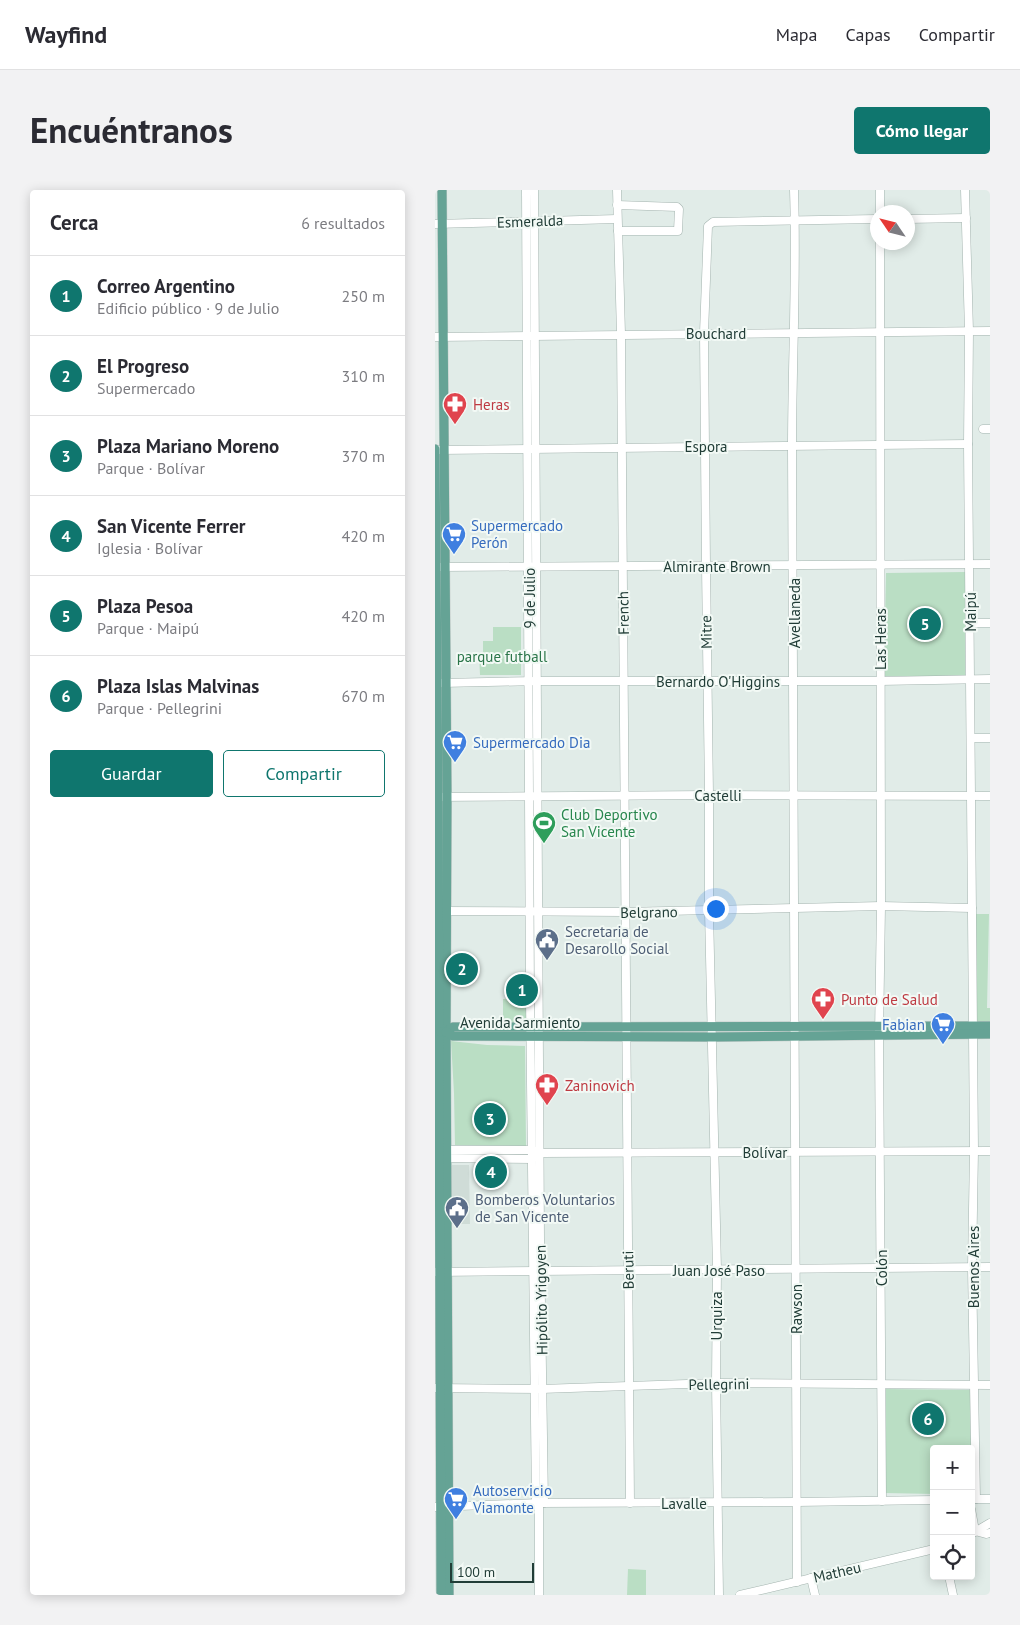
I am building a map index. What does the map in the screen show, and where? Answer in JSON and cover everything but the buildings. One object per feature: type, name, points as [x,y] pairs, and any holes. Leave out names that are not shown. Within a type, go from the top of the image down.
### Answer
[{"type":"main road","points":[[442,190],[439,224],[438,450],[440,1388],[443,1591]]},
{"type":"main road","name":"Avenida Sarmiento","points":[[973,1031],[990,1026]]},
{"type":"main road","name":"Avenida Sarmiento","points":[[440,1032],[453,1036],[535,1032],[795,1031],[973,1031],[990,1034]]},
{"type":"street","name":"9 de Julio","points":[[526,190],[530,221],[535,1032]]},
{"type":"street","name":"9 de Julio","points":[[530,221],[534,190]]},
{"type":"street","name":"French","points":[[617,190],[621,334],[626,1032]]},
{"type":"street","name":"Avellaneda","points":[[794,190],[792,446],[795,681],[793,796],[795,1031]]},
{"type":"street","points":[[879,190],[880,205]]},
{"type":"street","name":"Maipú","points":[[965,190],[969,331],[968,444],[973,1031]]},
{"type":"street","points":[[617,205],[677,207],[679,209],[678,231],[617,231]]},
{"type":"street","points":[[915,219],[966,218]]},
{"type":"street","name":"Esmeralda","points":[[439,224],[617,219]]},
{"type":"street","points":[[795,220],[870,219]]},
{"type":"street","name":"Mitre","points":[[712,1032],[709,911],[704,332],[708,226],[713,222],[795,220]]},
{"type":"street","name":"Las Heras","points":[[879,1031],[881,906],[880,250]]},
{"type":"street","name":"Bouchard","points":[[439,337],[704,332],[793,334],[990,330]]},
{"type":"street","name":"Espora","points":[[438,450],[968,444]]},
{"type":"street","name":"Almirante Brown","points":[[439,567],[990,564]]},
{"type":"street","points":[[970,622],[990,623]]},
{"type":"street","name":"Bernardo O'Higgins","points":[[439,683],[990,679]]},
{"type":"street","points":[[971,738],[990,738]]},
{"type":"street","name":"Castelli","points":[[440,797],[709,795],[990,796]]},
{"type":"street","name":"Belgrano","points":[[440,911],[624,912],[881,906],[971,908]]},
{"type":"street","name":"Rawson","points":[[795,1031],[797,1582]]},
{"type":"street","name":"Colón","points":[[879,1031],[881,1501]]},
{"type":"street","name":"Buenos Aires","points":[[973,1031],[974,1490]]},
{"type":"street","name":"Hipólito Yrigoyen","points":[[535,1032],[540,1503],[539,1595]]},
{"type":"street","name":"Beruti","points":[[626,1032],[630,1503]]},
{"type":"street","name":"Urquiza","points":[[712,1032],[717,1270],[716,1383],[719,1595]]},
{"type":"street","name":"Bolívar","points":[[440,1154],[990,1151]]},
{"type":"street","name":"Juan José Paso","points":[[441,1272],[990,1267]]},
{"type":"street","name":"Pellegrini","points":[[440,1388],[538,1389],[716,1383],[990,1385]]},
{"type":"street","points":[[975,1499],[990,1499]]},
{"type":"street","name":"Lavalle","points":[[441,1506],[540,1503],[930,1500]]},
{"type":"street","points":[[975,1531],[990,1523]]},
{"type":"street","points":[[975,1532],[990,1533]]},
{"type":"street","name":"Matheu","points":[[740,1595],[930,1550]]},
{"type":"street","points":[[811,1578],[815,1595]]},
{"type":"street","points":[[950,1580],[953,1595]]},
{"type":"shaded area","points":[[452,1165],[469,1165],[470,1224],[451,1224],[449,1169]]},
{"type":"green space","points":[[965,572],[965,676],[884,676],[886,573]]},
{"type":"green space","name":"parque futball","points":[[493,627],[521,627],[521,675],[480,675],[479,653],[483,652],[483,641],[493,641]]},
{"type":"green space","points":[[975,914],[989,914],[987,1008],[990,1008],[990,1024],[975,1024]]},
{"type":"green space","points":[[503,999],[528,999],[528,1025],[503,1025]]},
{"type":"green space","points":[[451,1041],[487,1045],[525,1046],[526,1146],[455,1145]]},
{"type":"green space","points":[[886,1389],[970,1390],[971,1445],[930,1445],[930,1494],[884,1493]]},
{"type":"green space","points":[[628,1569],[646,1570],[646,1595],[627,1595]]},
{"type":"place","name":"Heras","points":[[455,425]]},
{"type":"place","name":"Supermercado Perón","points":[[454,555]]},
{"type":"place","name":"Plaza Pesoa","points":[[925,624]]},
{"type":"place","name":"Supermercado Dia","points":[[455,763]]},
{"type":"place","name":"Club Deportivo San Vicente","points":[[544,844]]},
{"type":"place","name":"Secretaria de Desarollo Social","points":[[547,961]]},
{"type":"place","name":"El Progreso","points":[[462,969]]},
{"type":"place","name":"Correo Argentino","points":[[522,990]]},
{"type":"place","name":"Punto de Salud","points":[[823,1020]]},
{"type":"place","name":"Fabian","points":[[943,1045]]},
{"type":"place","name":"Zaninovich","points":[[547,1106]]},
{"type":"place","name":"Plaza Mariano Moreno","points":[[490,1119]]},
{"type":"place","name":"San Vicente Ferrer","points":[[491,1172]]},
{"type":"place","name":"Bomberos Voluntarios de San Vicente","points":[[457,1229]]},
{"type":"place","name":"Plaza Islas Malvinas","points":[[928,1419]]},
{"type":"place","name":"Autoservicio Viamonte","points":[[456,1520]]}]
